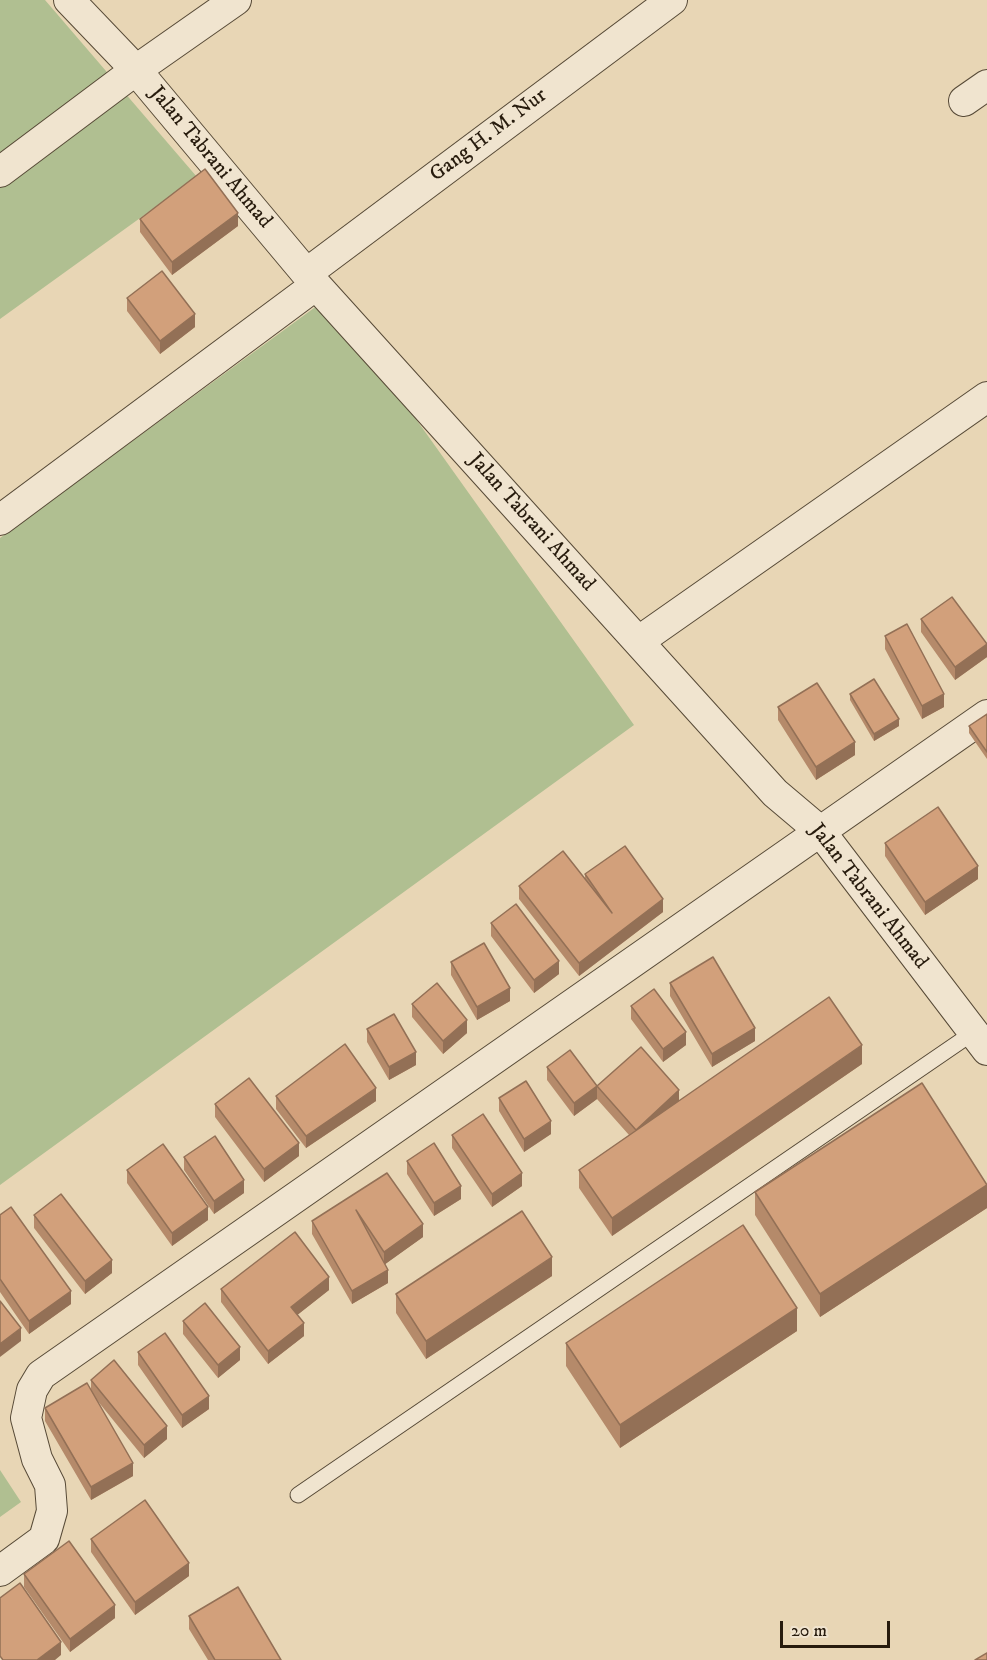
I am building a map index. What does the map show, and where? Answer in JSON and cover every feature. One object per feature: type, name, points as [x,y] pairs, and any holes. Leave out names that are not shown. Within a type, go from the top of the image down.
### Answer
[{"type":"street","name":"Jalan Tabrani Ahmad","points":[[69,0],[136,70],[311,279],[775,793],[820,831],[980,1041]]},
{"type":"street","points":[[0,172],[136,70],[236,0]]},
{"type":"street","name":"Gang H. M. Nur","points":[[0,520],[672,0]]},
{"type":"street","points":[[639,642],[987,397]]},
{"type":"street","points":[[0,1571],[45,1539],[52,1511],[50,1485],[37,1459],[26,1418],[32,1390],[41,1375],[987,715]]},
{"type":"lane","points":[[298,1495],[980,1041]]},
{"type":"green space","points":[[0,0],[45,0],[197,177],[0,319]]},
{"type":"green space","points":[[329,297],[634,725],[0,1185],[0,538]]},
{"type":"green space","points":[[0,1470],[21,1502],[0,1517]]},
{"type":"building","points":[[205,169],[238,213],[172,262],[140,219]]},
{"type":"building","points":[[162,271],[195,314],[160,341],[127,298]]},
{"type":"building","points":[[952,597],[987,644],[955,667],[921,619]]},
{"type":"building","points":[[907,624],[944,694],[922,706],[885,636]]},
{"type":"building","points":[[874,679],[899,719],[874,734],[850,694]]},
{"type":"building","points":[[817,683],[855,742],[816,767],[778,707]]},
{"type":"building","points":[[987,714],[987,752],[969,726]]},
{"type":"building","points":[[938,807],[978,866],[925,902],[885,843]]},
{"type":"building","points":[[625,846],[663,899],[579,963],[519,886],[563,851],[612,913],[585,874]]},
{"type":"building","points":[[516,904],[559,961],[534,980],[491,923]]},
{"type":"building","points":[[484,943],[510,988],[477,1007],[451,962]]},
{"type":"building","points":[[713,957],[755,1028],[712,1054],[670,983]]},
{"type":"building","points":[[437,983],[467,1020],[443,1041],[412,1004]]},
{"type":"building","points":[[654,989],[686,1032],[663,1049],[631,1006]]},
{"type":"building","points":[[829,997],[862,1045],[612,1218],[579,1170]]},
{"type":"building","points":[[394,1014],[416,1052],[389,1067],[367,1029]]},
{"type":"building","points":[[345,1044],[376,1088],[306,1136],[276,1096]]},
{"type":"building","points":[[641,1047],[679,1090],[636,1130],[597,1086]]},
{"type":"building","points":[[570,1050],[597,1086],[574,1103],[547,1067]]},
{"type":"building","points":[[249,1078],[299,1143],[264,1169],[215,1104]]},
{"type":"building","points":[[526,1081],[551,1121],[524,1139],[499,1098]]},
{"type":"building","points":[[922,1083],[987,1185],[820,1294],[755,1192]]},
{"type":"building","points":[[483,1114],[522,1173],[492,1194],[452,1135]]},
{"type":"building","points":[[215,1136],[244,1180],[214,1201],[184,1157]]},
{"type":"building","points":[[434,1143],[461,1186],[434,1203],[407,1161]]},
{"type":"building","points":[[163,1144],[208,1207],[172,1233],[127,1170]]},
{"type":"building","points":[[387,1173],[423,1224],[384,1252],[356,1210],[388,1270],[352,1291],[312,1221]]},
{"type":"building","points":[[61,1194],[112,1260],[85,1281],[34,1215]]},
{"type":"building","points":[[11,1207],[71,1291],[29,1321],[0,1279],[0,1215]]},
{"type":"building","points":[[522,1211],[552,1257],[426,1341],[396,1294]]},
{"type":"building","points":[[743,1225],[797,1308],[620,1425],[566,1343]]},
{"type":"building","points":[[295,1232],[329,1277],[291,1307],[304,1323],[268,1351],[221,1289]]},
{"type":"building","points":[[0,1301],[21,1328],[0,1344]]},
{"type":"building","points":[[205,1303],[240,1347],[218,1365],[183,1321]]},
{"type":"building","points":[[165,1333],[209,1396],[182,1415],[138,1352]]},
{"type":"building","points":[[114,1360],[167,1426],[144,1445],[91,1380]]},
{"type":"building","points":[[87,1383],[133,1463],[91,1487],[45,1408]]},
{"type":"building","points":[[145,1500],[189,1563],[135,1602],[91,1539]]},
{"type":"building","points":[[69,1541],[115,1605],[70,1639],[24,1574]]},
{"type":"building","points":[[20,1583],[61,1642],[37,1660],[3,1660],[0,1656],[0,1598]]},
{"type":"building","points":[[238,1587],[281,1660],[215,1660],[189,1616]]},
{"type":"building","points":[[987,1653],[987,1660],[975,1660]]}]
